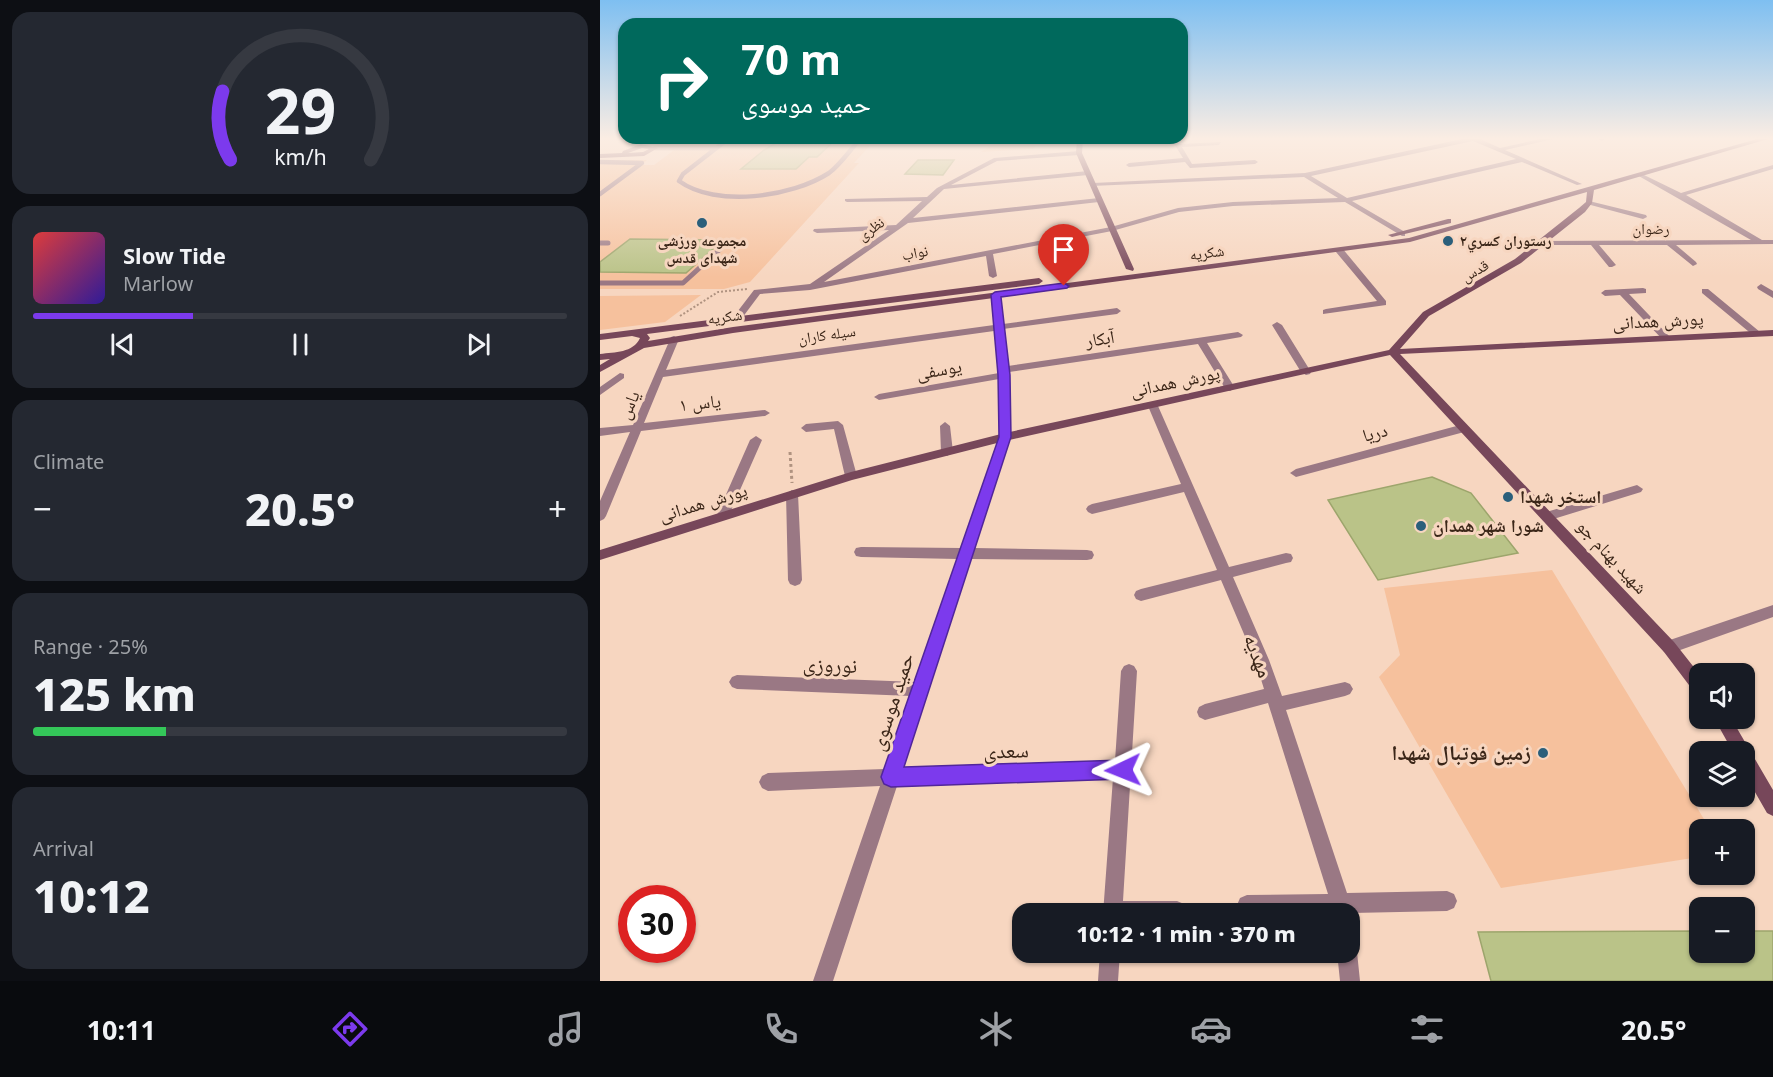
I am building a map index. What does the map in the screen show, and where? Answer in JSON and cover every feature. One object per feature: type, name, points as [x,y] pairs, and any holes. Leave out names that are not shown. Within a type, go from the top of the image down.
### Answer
[{"type":"main road","points":[[1093,185],[1130,269]]},
{"type":"main road","name":"شکریه","points":[[600,369],[642,345],[671,334],[736,320],[1402,234],[1577,185]]},
{"type":"main road","name":"شکریه","points":[[600,338],[632,333],[671,334],[995,295],[1410,240],[1606,185]]},
{"type":"main road","points":[[1589,203],[1591,189]]},
{"type":"main road","points":[[1551,200],[1570,209]]},
{"type":"main road","name":"قدس","points":[[1392,352],[1425,314],[1518,261],[1541,243],[1570,209],[1589,203]]},
{"type":"main road","points":[[632,333],[643,335],[645,341],[642,345]]},
{"type":"main road","name":"پورش همدانی","points":[[600,555],[851,476],[1005,437],[1392,352],[1773,333]]},
{"type":"main road","points":[[600,357],[630,352]]},
{"type":"main road","name":"شهید بهنام جو","points":[[1392,352],[1669,647],[1689,673]]},
{"type":"main road","points":[[1755,773],[1773,807]]},
{"type":"street","name":"نظری","points":[[810,287],[906,221],[939,189],[947,185]]},
{"type":"street","points":[[939,189],[978,185]]},
{"type":"street","points":[[1093,185],[1098,185]]},
{"type":"street","points":[[1321,185],[1402,234]]},
{"type":"street","name":"نواب","points":[[757,292],[810,287],[1112,228],[1178,210],[1233,204],[1347,200],[1414,185]]},
{"type":"street","points":[[1660,185],[1773,249]]},
{"type":"street","points":[[1680,195],[1714,185]]},
{"type":"street","points":[[847,200],[929,198]]},
{"type":"street","points":[[906,221],[1099,200]]},
{"type":"street","points":[[1589,203],[1643,217]]},
{"type":"street","points":[[818,231],[896,227]]},
{"type":"street","name":"رضوان","points":[[1541,243],[1773,242]]},
{"type":"street","points":[[1593,243],[1612,265]]},
{"type":"street","points":[[1670,243],[1693,264]]},
{"type":"street","points":[[1326,312],[1383,303],[1339,250]]},
{"type":"street","points":[[989,252],[993,276]]},
{"type":"street","points":[[1761,287],[1773,295]]},
{"type":"street","points":[[1605,294],[1643,291]]},
{"type":"street","points":[[1706,291],[1757,334]]},
{"type":"street","points":[[736,320],[757,292]]},
{"type":"street","points":[[1622,292],[1667,339]]},
{"type":"street","name":"حمید موسوی","points":[[823,981],[1005,437],[1004,373],[995,295]]},
{"type":"street","name":"سیله کاران","points":[[660,374],[1116,311]]},
{"type":"street","points":[[1277,325],[1306,372]]},
{"type":"street","name":"یاس","points":[[600,516],[660,374],[671,334]]},
{"type":"street","name":"آبکار","points":[[1004,373],[1239,335]]},
{"type":"street","points":[[1201,341],[1230,388]]},
{"type":"street","name":"یوسفی","points":[[879,397],[1004,373]]},
{"type":"street","points":[[600,392],[620,376]]},
{"type":"street","name":"مهدیه","points":[[1153,405],[1262,660],[1340,903]]},
{"type":"street","name":"یاس ۱","points":[[600,432],[765,413]]},
{"type":"street","points":[[806,428],[838,425],[851,476]]},
{"type":"street","points":[[945,426],[947,452]]},
{"type":"street","name":"دریا","points":[[1296,473],[1464,428]]},
{"type":"street","points":[[723,515],[756,440]]},
{"type":"street","points":[[1092,509],[1188,487]]},
{"type":"street","points":[[1547,516],[1637,489]]},
{"type":"street","points":[[792,494],[795,580]]},
{"type":"street","points":[[861,552],[1087,555]]},
{"type":"street","points":[[1141,595],[1286,558]]},
{"type":"street","points":[[1669,647],[1773,611]]},
{"type":"street","points":[[1114,903],[1130,671]]},
{"type":"street","name":"نوروزی","points":[[737,682],[920,689]]},
{"type":"street","points":[[1205,712],[1345,689]]},
{"type":"street","name":"سعدی","points":[[768,782],[1123,770]]},
{"type":"street","points":[[1360,907],[1448,900]]},
{"type":"street","points":[[1108,981],[1109,963]]},
{"type":"street","points":[[1348,963],[1350,981]]},
{"type":"lane","points":[[600,194],[612,185]]},
{"type":"lane","points":[[682,185],[686,190],[699,195],[735,196],[762,195],[805,185]]},
{"type":"lane","points":[[600,283],[683,283],[729,241]]},
{"type":"lane","points":[[600,243],[608,243]]},
{"type":"path","points":[[671,334],[683,313],[718,292],[742,288],[757,292]]},
{"type":"path","points":[[790,452],[792,494]]},
{"type":"shaded area","name":"مجموعه ورزشی شهدای قدس","points":[[600,185],[839,185],[750,282],[724,289],[600,289]]},
{"type":"shaded area","points":[[701,295],[665,322],[600,330],[600,296]]},
{"type":"shaded area","name":"زمین فوتبال شهدا","points":[[1552,570],[1689,795],[1689,807],[1697,807],[1704,819],[1689,819],[1689,859],[1501,888],[1379,677],[1400,655],[1384,588]]},
{"type":"building","points":[[630,239],[723,240],[686,273],[600,272],[600,262]]},
{"type":"building","name":"شورا شهر همدان","points":[[1432,477],[1471,493],[1518,553],[1378,580],[1328,500]]},
{"type":"building","points":[[1689,931],[1689,963],[1755,963],[1755,931],[1773,931],[1773,981],[1491,981],[1478,932]]},
{"type":"place","name":"مجموعه ورزشی شهدای قدس","points":[[702,223]]},
{"type":"place","name":"رستوران کسري٢","points":[[1448,241]]},
{"type":"place","name":"استخر شهدا","points":[[1508,497]]},
{"type":"place","name":"شورا شهر همدان","points":[[1421,526]]},
{"type":"place","name":"زمین فوتبال شهدا","points":[[1543,753]]},
{"type":"route","points":[[1064,286],[995,295],[1004,375],[1005,437],[891,777],[1123,770]]}]
